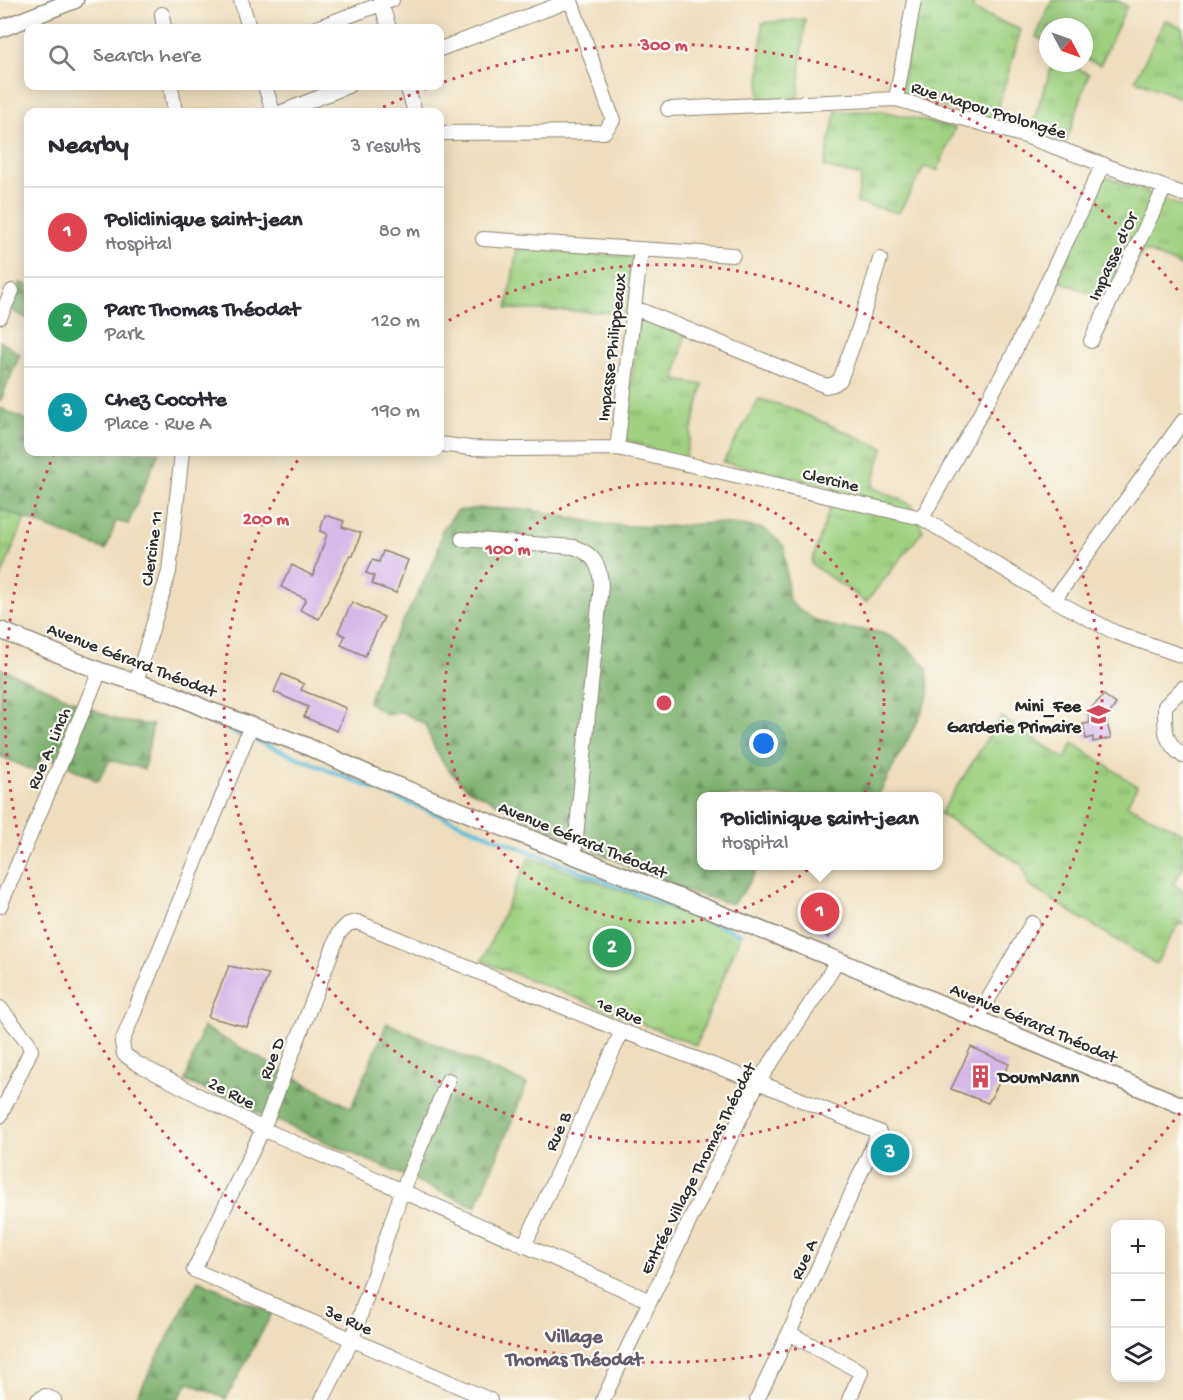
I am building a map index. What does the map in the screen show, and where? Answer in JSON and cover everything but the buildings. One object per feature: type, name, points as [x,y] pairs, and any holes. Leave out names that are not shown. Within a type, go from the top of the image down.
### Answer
[{"type":"street","points":[[0,29],[75,0]]},
{"type":"street","points":[[241,0],[248,24]]},
{"type":"street","points":[[444,48],[571,0],[613,120],[604,132],[444,133]]},
{"type":"street","points":[[896,99],[914,0]]},
{"type":"street","points":[[326,24],[384,1],[388,24]]},
{"type":"street","points":[[172,90],[174,108]]},
{"type":"street","points":[[266,90],[272,108]]},
{"type":"street","points":[[292,108],[338,90]]},
{"type":"street","points":[[407,90],[414,108]]},
{"type":"street","name":"Rue Mapou Prolongée","points":[[669,109],[896,99],[1025,136],[1183,194]]},
{"type":"street","points":[[922,518],[1010,361],[1103,164]]},
{"type":"street","name":"Impasse d'Or","points":[[1091,341],[1165,187]]},
{"type":"street","points":[[483,239],[733,255]]},
{"type":"street","name":"Impasse Philippeaux","points":[[617,448],[641,250]]},
{"type":"street","points":[[635,308],[826,386],[840,380],[880,259]]},
{"type":"street","points":[[0,317],[12,291]]},
{"type":"street","points":[[1054,600],[1183,421]]},
{"type":"street","name":"Clercine","points":[[444,445],[470,448],[514,449],[617,448],[922,518],[1054,600],[1114,632],[1183,656]]},
{"type":"street","name":"Clercine 11","points":[[136,681],[169,572],[182,456]]},
{"type":"street","points":[[462,539],[574,547],[586,551],[596,560],[600,571],[601,585],[574,857]]},
{"type":"street","name":"Avenue Gérard Théodat","points":[[0,630],[99,674],[136,681],[304,746],[574,857],[837,960],[1182,1104]]},
{"type":"street","name":"Rue A. Linch","points":[[0,906],[99,674]]},
{"type":"street","points":[[1183,688],[1165,706],[1165,734],[1175,750],[1183,756]]},
{"type":"street","name":"2e Rue","points":[[251,726],[122,1042],[124,1054],[136,1063],[263,1129],[650,1301]]},
{"type":"street","name":"1e Rue","points":[[348,924],[357,922],[622,1031],[758,1082],[879,1132]]},
{"type":"street","points":[[977,1019],[1032,923]]},
{"type":"street","name":"Rue D","points":[[194,1270],[263,1129],[339,933],[348,924]]},
{"type":"street","name":"Entrée Village Thomas Théodat","points":[[603,1400],[758,1082],[825,982],[837,960]]},
{"type":"street","points":[[0,1008],[28,1042],[31,1050],[0,1116]]},
{"type":"street","name":"Rue B","points":[[524,1246],[622,1031]]},
{"type":"street","points":[[322,1400],[352,1340],[402,1191],[448,1080]]},
{"type":"street","name":"Rue A","points":[[757,1400],[879,1132]]},
{"type":"street","name":"3e Rue","points":[[194,1270],[490,1400]]},
{"type":"street","points":[[789,1333],[861,1372],[849,1400]]},
{"type":"street","points":[[38,1400],[45,1396],[54,1400]]},
{"type":"green space","points":[[918,0],[975,0],[972,9],[1021,30],[994,121],[900,95]]},
{"type":"green space","points":[[1052,0],[1116,0],[1127,6],[1100,65],[1093,62],[1093,18],[1044,18]]},
{"type":"green space","points":[[805,19],[798,98],[759,100],[762,23]]},
{"type":"green space","points":[[1165,20],[1183,28],[1183,99],[1135,80]]},
{"type":"green space","points":[[1050,72],[1089,74],[1066,143],[1030,131]]},
{"type":"green space","points":[[836,111],[882,111],[955,128],[938,170],[924,167],[899,213],[857,203],[861,176],[824,167]]},
{"type":"green space","points":[[1105,176],[1183,207],[1183,267],[1144,250],[1115,304],[1058,280]]},
{"type":"green space","points":[[517,249],[633,257],[630,313],[507,309]]},
{"type":"green space","points":[[20,283],[24,284],[24,317],[11,310]]},
{"type":"green space","points":[[639,319],[685,335],[675,380],[703,385],[684,461],[624,439]]},
{"type":"green space","points":[[0,341],[20,354],[0,402]]},
{"type":"green space","points":[[759,399],[788,407],[883,448],[872,487],[912,505],[923,531],[866,602],[811,564],[830,508],[834,487],[723,462]]},
{"type":"green space","points":[[0,408],[24,419],[24,456],[157,456],[128,524],[116,521],[106,550],[0,509]]},
{"type":"green space","points":[[481,508],[532,510],[607,525],[660,527],[714,523],[765,529],[784,546],[789,601],[820,622],[887,635],[904,645],[927,667],[929,694],[880,792],[697,792],[697,870],[757,870],[743,892],[732,904],[689,892],[637,871],[468,789],[441,760],[425,724],[402,712],[385,714],[368,702],[388,648],[437,555],[442,530],[457,511]]},
{"type":"green space","points":[[0,509],[25,518],[0,580]]},
{"type":"green space","points":[[0,668],[119,721],[153,725],[144,769],[110,760],[98,781],[43,754],[36,772],[0,756]]},
{"type":"green space","points":[[1001,717],[1065,759],[1073,743],[1137,786],[1127,805],[1183,833],[1183,868],[1173,884],[1183,890],[1183,925],[1179,923],[1156,964],[1029,886],[1022,865],[943,816],[943,809]]},
{"type":"green space","points":[[529,857],[741,934],[696,1045],[482,961]]},
{"type":"green space","points":[[387,1023],[527,1084],[476,1207],[185,1081],[203,1027],[351,1108]]},
{"type":"green space","points":[[198,1280],[272,1313],[226,1399],[188,1382],[178,1400],[135,1400]]},
{"type":"waterway","points":[[146,694],[241,735]]},
{"type":"waterway","points":[[252,739],[741,934]]},
{"type":"place","name":"Mini_Fee Garderie Primaire","points":[[1099,715]]},
{"type":"place","name":"Policlinique saint-jean","points":[[820,912]]},
{"type":"place","name":"Parc Thomas Théodat","points":[[612,948]]},
{"type":"place","name":"DoumNann","points":[[980,1076]]},
{"type":"place","name":"Chez Cocotte","points":[[890,1153]]},
{"type":"district","name":"Village Thomas Théodat","points":[[574,1346]]}]
